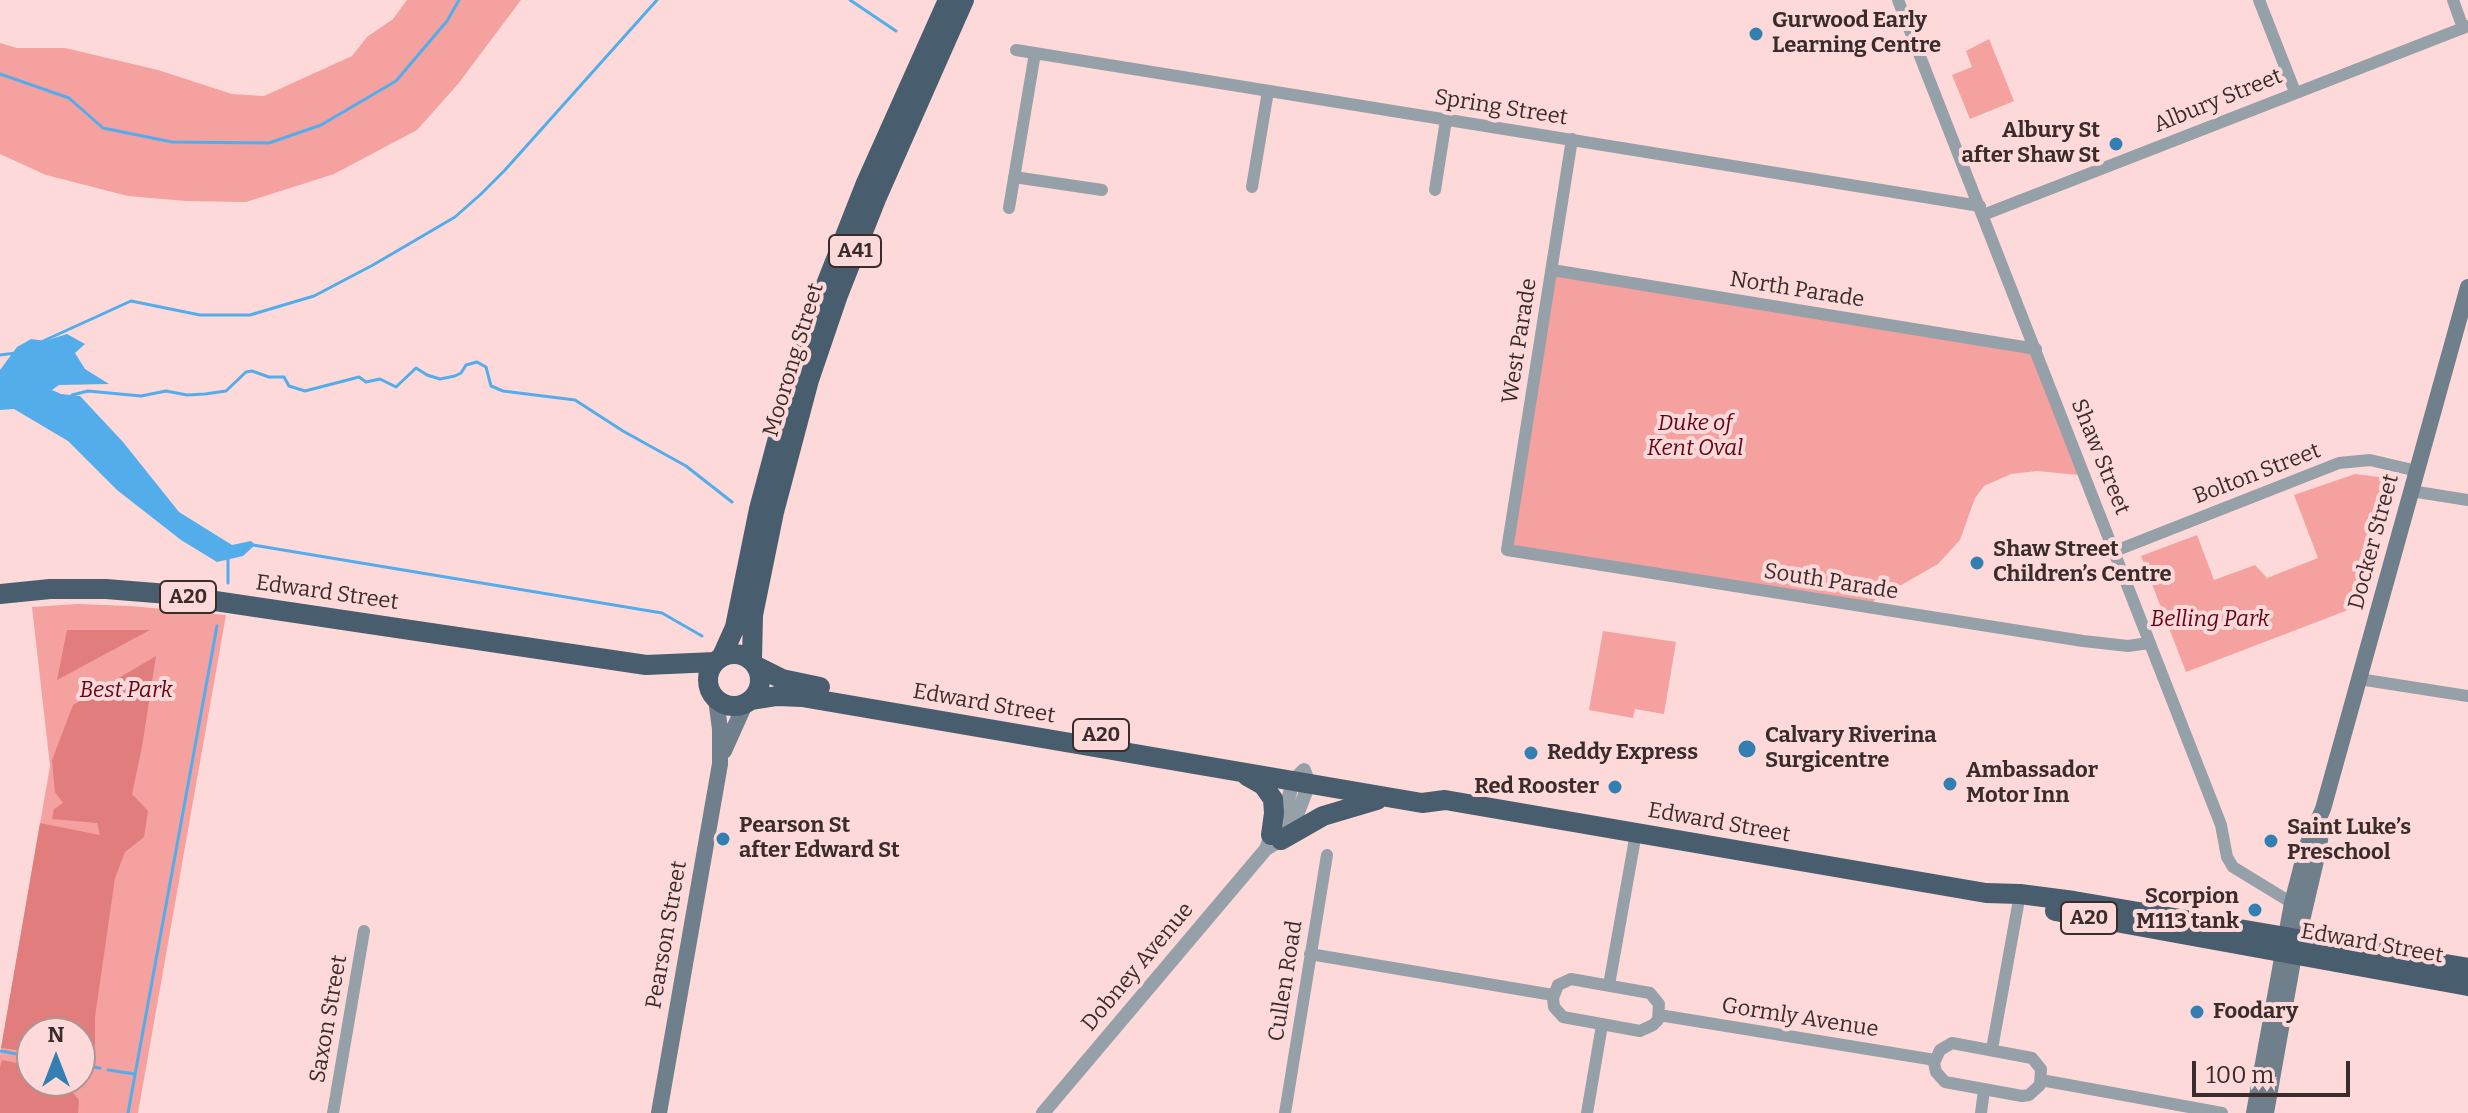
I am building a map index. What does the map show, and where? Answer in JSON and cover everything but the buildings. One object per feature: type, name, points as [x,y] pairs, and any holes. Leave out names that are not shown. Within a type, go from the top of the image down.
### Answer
[{"type":"highway","name":"Moorong Street","points":[[719,659],[735,627],[759,509],[794,378],[825,287],[866,183],[948,0]]},
{"type":"highway","name":"Moorong Street","points":[[755,663],[751,630],[756,600],[774,512],[809,380],[876,199],[964,0]]},
{"type":"highway","name":"Edward Street","points":[[0,594],[50,589],[168,594],[646,665],[683,677],[714,696]]},
{"type":"highway","name":"A20","points":[[719,659],[734,653],[755,663]]},
{"type":"highway","name":"Edward Street","points":[[646,665],[719,659]]},
{"type":"highway","name":"A41","points":[[714,696],[708,675],[719,659]]},
{"type":"highway","name":"Edward Street","points":[[755,663],[796,682],[1389,797],[1422,803],[1445,800]]},
{"type":"highway","name":"A41","points":[[749,702],[760,684],[755,663]]},
{"type":"highway","name":"A20","points":[[714,696],[730,706],[749,702]]},
{"type":"highway","name":"Edward Street","points":[[749,702],[777,696],[802,697],[1239,772],[1425,790],[1445,800],[2019,899],[2290,945],[2468,968]]},
{"type":"highway","points":[[1239,772],[1263,785],[1273,799],[1272,841],[1349,806],[1389,797]]},
{"type":"highway","name":"Edward Street","points":[[2290,945],[2468,986]]},
{"type":"main road","name":"Docker Street","points":[[2266,1113],[2290,945],[2292,903],[2307,845],[2323,809],[2468,287]]},
{"type":"main road","name":"Pearson Street","points":[[659,1113],[720,764],[720,729],[714,696]]},
{"type":"main road","name":"Pearson Street","points":[[720,764],[749,702]]},
{"type":"main road","name":"Docker Street","points":[[2254,1113],[2290,945],[2319,848],[2323,809]]},
{"type":"street","name":"Shaw Street","points":[[1898,0],[2221,825],[2227,857],[2233,867],[2292,903]]},
{"type":"street","points":[[2259,0],[2295,92]]},
{"type":"street","points":[[2453,0],[2465,27]]},
{"type":"street","name":"Albury Street","points":[[1981,210],[2465,27]]},
{"type":"street","name":"Spring Street","points":[[1016,50],[1572,139],[1981,210]]},
{"type":"street","points":[[1009,208],[1035,53]]},
{"type":"street","points":[[1252,187],[1268,91]]},
{"type":"street","points":[[1435,190],[1446,120]]},
{"type":"street","name":"West Parade","points":[[1507,550],[1572,139]]},
{"type":"street","points":[[1014,177],[1102,190]]},
{"type":"street","name":"North Parade","points":[[1552,270],[2036,349]]},
{"type":"street","name":"Bolton Street","points":[[2115,551],[2339,463],[2370,460],[2417,471]]},
{"type":"street","points":[[2411,491],[2468,500]]},
{"type":"street","name":"South Parade","points":[[1507,550],[2083,641],[2128,646],[2149,643]]},
{"type":"street","points":[[2359,679],[2468,696]]},
{"type":"street","name":"Dobney Avenue","points":[[1043,1113],[1272,841],[1293,825],[1302,779]]},
{"type":"street","points":[[1609,985],[1636,833]]},
{"type":"street","name":"Cullen Road","points":[[1285,1113],[1327,855]]},
{"type":"street","points":[[1992,1049],[2019,899]]},
{"type":"street","name":"Saxon Street","points":[[333,1113],[364,931]]},
{"type":"street","points":[[1310,954],[1553,995]]},
{"type":"street","points":[[1571,979],[1609,985],[1650,993],[1659,1004],[1659,1015],[1653,1025],[1640,1031],[1602,1025],[1563,1017],[1554,1007],[1553,995],[1558,985],[1571,979]]},
{"type":"street","name":"Gormly Avenue","points":[[1659,1015],[1935,1060]]},
{"type":"street","points":[[1587,1113],[1602,1025]]},
{"type":"street","points":[[1952,1043],[1992,1049],[2032,1058],[2041,1069],[2041,1080],[2035,1090],[2022,1096],[1984,1090],[1945,1082],[1936,1072],[1935,1060],[1940,1050],[1952,1043]]},
{"type":"street","points":[[2041,1080],[2222,1113]]},
{"type":"street","points":[[1981,1113],[1984,1090]]},
{"type":"green space","points":[[407,0],[521,0],[458,84],[417,130],[334,174],[246,202],[186,201],[128,196],[46,175],[0,154],[0,43],[17,48],[65,48],[158,70],[232,94],[264,96],[352,56],[367,37],[393,19]]},
{"type":"green space","points":[[1989,39],[2014,101],[1970,119],[1952,75],[1972,67],[1966,51]]},
{"type":"green space","name":"Duke of Kent Oval","points":[[1552,270],[2036,349],[2079,475],[2037,471],[2011,474],[1984,486],[1975,498],[1960,540],[1938,564],[1896,588],[1881,592],[1869,608],[1507,550]]},
{"type":"green space","name":"Belling Park","points":[[2355,474],[2379,477],[2389,484],[2356,607],[2186,672],[2141,556],[2197,535],[2214,580],[2255,565],[2267,578],[2318,558],[2294,495]]},
{"type":"green space","name":"Best Park","points":[[78,604],[131,606],[226,615],[138,1113],[0,1113],[0,1055],[50,766],[32,607]]},
{"type":"green space","points":[[67,630],[150,630],[57,680]]},
{"type":"green space","points":[[1603,631],[1676,642],[1664,714],[1635,709],[1633,718],[1589,710]]},
{"type":"green space","points":[[156,656],[132,794],[148,811],[144,837],[125,852],[115,878],[95,1017],[16,1017],[16,1050],[1,1048],[40,823],[100,835],[97,823],[52,819],[54,809],[63,803],[55,792],[52,760],[73,705]]},
{"type":"green space","points":[[2,1060],[16,1063],[16,1097],[76,1097],[78,1113],[0,1113]]},
{"type":"water","points":[[67,334],[85,344],[75,353],[85,369],[109,384],[59,385],[52,390],[80,396],[123,442],[179,512],[232,545],[251,541],[255,545],[243,556],[217,562],[181,540],[117,490],[68,441],[14,409],[0,410],[0,370],[17,347],[31,339],[45,341]]},
{"type":"waterway","points":[[0,74],[69,98],[103,128],[172,142],[269,143],[321,125],[396,81],[447,21],[459,0]]},
{"type":"waterway","points":[[41,342],[131,301],[200,315],[250,315],[314,296],[373,265],[455,217],[481,194],[657,0]]},
{"type":"waterway","points":[[850,0],[896,31]]},
{"type":"waterway","points":[[0,355],[16,353]]},
{"type":"waterway","points":[[72,395],[88,391],[141,396],[166,391],[205,394],[226,391],[246,372],[252,371],[269,377],[284,377],[289,386],[305,391],[359,377],[366,382],[380,379],[396,387],[416,368],[440,379],[455,376],[466,365],[477,362],[486,367],[491,386],[503,391],[575,400],[686,466],[732,502]]},
{"type":"waterway","points":[[253,545],[662,613],[702,636]]},
{"type":"waterway","points":[[228,559],[228,583]]},
{"type":"waterway","points":[[128,1113],[217,626]]},
{"type":"waterway","points":[[1,1051],[16,1054]]},
{"type":"waterway","points":[[96,1067],[100,1068]]},
{"type":"waterway","points":[[108,1070],[135,1074]]},
{"type":"place","name":"Gurwood Early Learning Centre","points":[[1756,34]]},
{"type":"place","name":"Albury St after Shaw St","points":[[2116,144]]},
{"type":"place","name":"Shaw Street Children’s Centre","points":[[1977,563]]},
{"type":"place","name":"Calvary Riverina Surgicentre","points":[[1747,749]]},
{"type":"place","name":"Reddy Express","points":[[1531,753]]},
{"type":"place","name":"Ambassador Motor Inn","points":[[1950,784]]},
{"type":"place","name":"Red Rooster","points":[[1615,787]]},
{"type":"place","name":"Pearson St after Edward St","points":[[723,839]]},
{"type":"place","name":"Saint Luke’s Preschool","points":[[2271,841]]},
{"type":"place","name":"Scorpion M113 tank","points":[[2255,910]]},
{"type":"place","name":"Foodary","points":[[2197,1012]]}]
